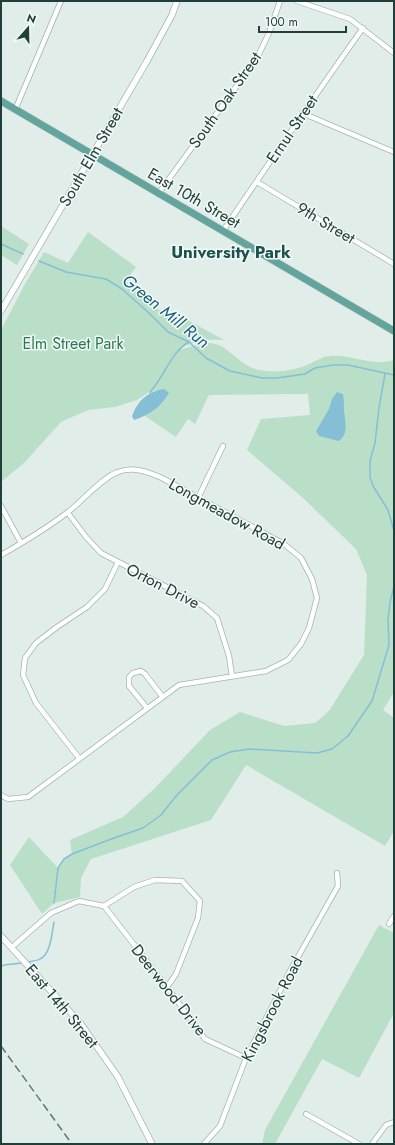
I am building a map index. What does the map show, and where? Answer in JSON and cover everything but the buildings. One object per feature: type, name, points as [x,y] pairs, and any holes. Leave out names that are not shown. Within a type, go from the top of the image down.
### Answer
[{"type":"main road","name":"East 10th Street","points":[[1,102],[93,154],[158,194],[394,331]]},
{"type":"street","points":[[15,110],[61,1]]},
{"type":"street","name":"South Elm Street","points":[[1,311],[147,60],[172,15],[177,1]]},
{"type":"street","name":"South Oak Street","points":[[158,194],[256,58],[269,33],[280,1]]},
{"type":"street","points":[[297,1],[350,18],[394,53]]},
{"type":"street","name":"Ernul Street","points":[[223,231],[302,113],[363,28]]},
{"type":"street","points":[[302,113],[394,152]]},
{"type":"street","name":"9th Street","points":[[257,182],[394,264]]},
{"type":"street","points":[[198,498],[223,446]]},
{"type":"street","name":"Longmeadow Road","points":[[1,556],[68,513],[117,472],[143,470],[162,478],[284,544],[301,558],[312,579],[317,598],[309,628],[301,644],[288,660],[266,671],[179,685],[162,696],[28,797],[8,799],[1,795]]},
{"type":"street","points":[[1,506],[21,544]]},
{"type":"street","name":"Orton Drive","points":[[68,513],[86,537],[101,553],[203,606],[217,618],[229,656],[232,676]]},
{"type":"street","points":[[79,758],[36,703],[23,675],[24,658],[36,643],[87,607],[105,589],[118,562]]},
{"type":"street","points":[[147,708],[129,686],[129,677],[133,672],[141,671],[162,696]]},
{"type":"street","name":"Kingsbrook Road","points":[[204,1144],[220,1126],[246,1058],[290,971],[338,886],[337,873]]},
{"type":"street","points":[[12,947],[51,913],[58,910],[79,902],[104,906],[134,887],[155,880],[182,882],[200,900],[198,918],[176,974],[167,987]]},
{"type":"street","name":"Deerwood Drive","points":[[104,906],[205,1039],[246,1058]]},
{"type":"street","points":[[389,924],[394,916]]},
{"type":"street","name":"East 14th Street","points":[[1,936],[81,1024],[118,1077],[152,1144]]},
{"type":"street","points":[[306,1114],[359,1144]]},
{"type":"street","points":[[372,1144],[386,1125],[394,1122]]},
{"type":"green space","points":[[1,226],[29,244],[17,265],[1,255]]},
{"type":"green space","name":"Elm Street Park","points":[[88,232],[136,267],[126,281],[175,324],[184,318],[224,340],[208,340],[198,342],[183,346],[179,350],[203,343],[216,344],[228,350],[252,368],[271,371],[296,369],[327,356],[338,356],[378,362],[394,360],[394,692],[383,710],[394,718],[394,831],[385,846],[246,765],[211,820],[91,859],[81,878],[80,897],[54,903],[42,914],[10,865],[29,837],[58,868],[64,859],[72,854],[70,840],[123,817],[154,789],[210,730],[240,712],[284,726],[315,723],[329,711],[364,655],[367,575],[356,549],[302,497],[247,450],[261,419],[310,415],[308,394],[209,395],[195,424],[188,419],[176,437],[145,416],[163,402],[169,393],[157,390],[150,393],[149,392],[137,400],[115,407],[88,410],[61,422],[24,463],[1,482],[1,330],[44,252],[68,263]]},
{"type":"green space","points":[[379,925],[394,933],[394,1013],[359,1078],[322,1059],[275,1144],[262,1144],[265,1130]]},
{"type":"water","points":[[164,389],[169,393],[166,398],[150,413],[134,420],[132,416],[140,401],[153,392]]},
{"type":"water","points":[[337,392],[343,394],[345,423],[344,435],[339,441],[319,436],[316,431]]},
{"type":"waterway","name":"Green Mill Run","points":[[1,244],[23,254]]},
{"type":"waterway","name":"Green Mill Run","points":[[39,261],[66,272],[106,279],[122,289],[168,332],[189,342],[206,358],[230,371],[262,378],[277,378],[305,374],[315,368],[333,365],[348,365],[394,375]]},
{"type":"waterway","points":[[150,393],[174,355],[189,342]]},
{"type":"waterway","points":[[385,374],[375,443],[370,461],[370,477],[373,486],[388,510],[394,531]]},
{"type":"waterway","points":[[54,903],[58,868],[64,859],[72,854],[143,828],[161,815],[177,795],[212,760],[230,752],[249,749],[317,753],[332,749],[348,736],[372,701],[389,645],[388,620],[394,586]]},
{"type":"waterway","points":[[28,962],[39,960],[47,953],[54,922]]},
{"type":"waterway","points":[[1,967],[4,965],[22,963]]},
{"type":"railway","points":[[1,1046],[72,1144]]},
{"type":"district","name":"University Park","points":[[231,252]]}]
